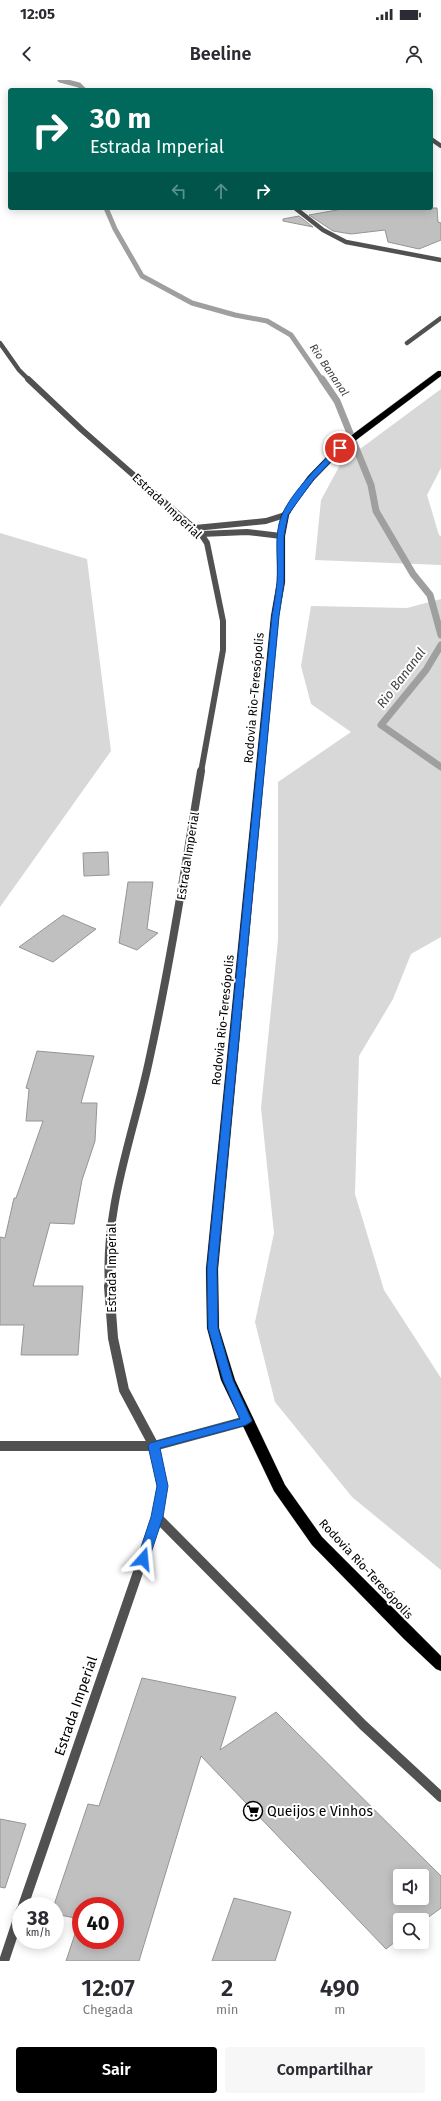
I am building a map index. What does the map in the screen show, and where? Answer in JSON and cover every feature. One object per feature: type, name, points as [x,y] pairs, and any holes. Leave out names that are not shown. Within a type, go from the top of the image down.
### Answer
[{"type":"highway","name":"Rodovia Rio-Teresópolis","points":[[441,373],[340,448],[312,478],[285,515],[281,536],[280,582],[212,1269],[213,1328],[228,1380],[246,1421],[279,1487],[317,1541],[409,1635],[441,1665]]},
{"type":"street","points":[[298,210],[323,230],[346,242],[441,260]]},
{"type":"street","points":[[407,343],[441,318]]},
{"type":"street","name":"Estrada Imperial","points":[[0,343],[19,370],[82,430],[201,534],[207,544],[223,621],[223,650],[209,719],[182,896],[149,1062],[118,1181],[110,1229],[109,1282],[113,1338],[124,1390],[154,1446],[162,1486],[157,1517],[25,1897]]},
{"type":"street","points":[[195,528],[266,521],[285,515]]},
{"type":"street","points":[[201,534],[247,532],[281,536]]},
{"type":"street","points":[[0,1446],[154,1446],[246,1421]]},
{"type":"street","points":[[157,1517],[362,1724],[441,1798]]},
{"type":"street","points":[[4,1961],[12,1937]]},
{"type":"shaded area","points":[[441,389],[441,468],[427,495],[439,535],[441,536],[441,565],[315,560],[321,500],[341,463]]},
{"type":"shaded area","points":[[0,533],[87,559],[111,751],[0,907]]},
{"type":"shaded area","points":[[441,599],[441,937],[411,954],[393,999],[359,1056],[355,1194],[384,1290],[441,1378],[441,1570],[352,1497],[275,1402],[255,1322],[274,1233],[261,1108],[278,940],[278,782],[351,732],[311,704],[301,666],[311,606],[407,608]]},
{"type":"building","points":[[433,208],[437,208],[438,222],[441,223],[441,240],[419,249],[388,242],[385,230],[351,234],[333,231],[309,215],[337,210],[433,210]]},
{"type":"building","points":[[299,216],[313,227],[283,221],[283,219]]},
{"type":"building","points":[[108,852],[109,875],[84,876],[83,853]]},
{"type":"building","points":[[128,882],[153,882],[147,929],[158,933],[137,950],[119,943]]},
{"type":"building","points":[[63,915],[96,929],[53,962],[19,947]]},
{"type":"building","points":[[37,1051],[94,1056],[81,1103],[97,1103],[95,1141],[82,1180],[74,1224],[50,1223],[33,1286],[83,1286],[78,1355],[21,1355],[24,1325],[0,1325],[0,1237],[5,1238],[14,1198],[16,1198],[43,1121],[26,1121],[29,1089],[26,1088]]},
{"type":"building","points":[[142,1678],[236,1697],[220,1750],[276,1712],[441,1876],[441,1908],[429,1917],[429,1913],[393,1913],[393,1944],[386,1949],[201,1756],[139,1961],[66,1961],[72,1943],[72,1949],[124,1949],[124,1897],[72,1897],[72,1917],[64,1916],[64,1897],[57,1897],[88,1804],[99,1806]]},
{"type":"building","points":[[0,1819],[26,1824],[5,1888],[0,1887]]},
{"type":"building","points":[[234,1898],[291,1912],[275,1961],[212,1961]]},
{"type":"waterway","name":"Rio Bananal","points":[[60,80],[79,85],[82,88]]},
{"type":"waterway","name":"Rio Bananal","points":[[107,210],[115,229],[142,276],[192,303],[235,315],[267,321],[291,335],[322,380]]},
{"type":"waterway","name":"Rio Bananal","points":[[322,379],[337,401],[371,485],[376,511],[413,574],[430,595],[441,635]]},
{"type":"waterway","name":"Rio Bananal","points":[[441,645],[426,670],[381,725],[441,767]]},
{"type":"place","name":"Queijos e Vinhos","points":[[253,1811]]},
{"type":"route","points":[[143,1559],[157,1517],[162,1486],[154,1446],[246,1421],[228,1380],[213,1328],[212,1269],[280,582],[281,536],[285,515],[294,501],[324,464],[340,448]]}]
